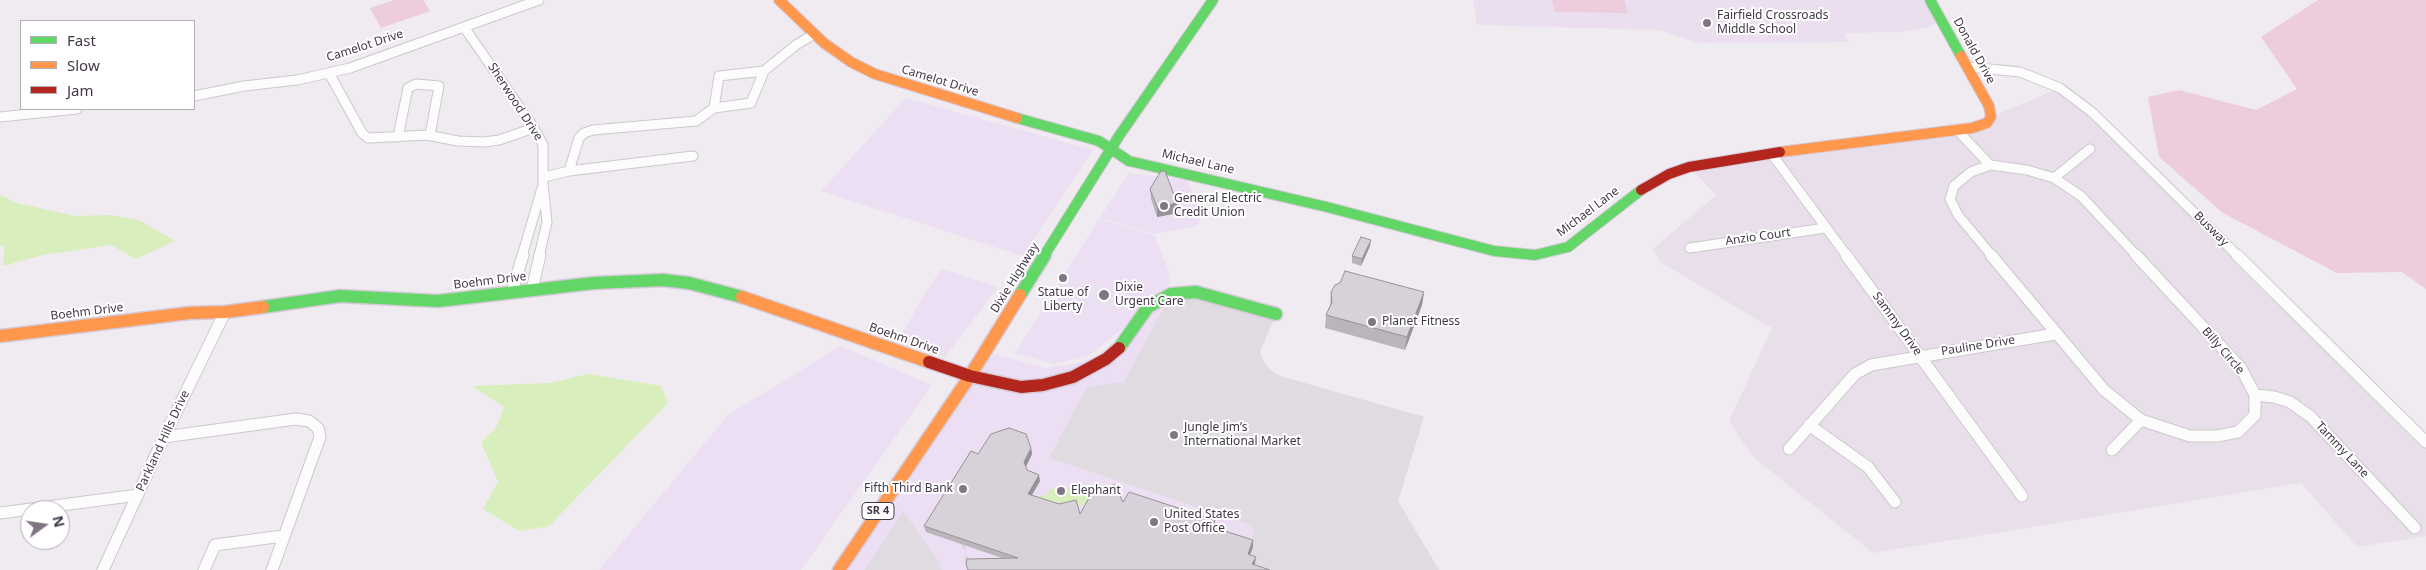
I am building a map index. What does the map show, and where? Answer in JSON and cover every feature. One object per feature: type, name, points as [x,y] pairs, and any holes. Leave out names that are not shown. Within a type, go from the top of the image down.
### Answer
[{"type":"street","name":"Camelot Drive","points":[[195,96],[244,86],[297,80],[350,68],[539,0]]},
{"type":"street","name":"Camelot Drive","points":[[779,0],[814,34],[838,53],[875,74],[969,105],[1098,141],[1111,150]]},
{"type":"street","name":"Dixie Highway","points":[[838,570],[970,376],[1119,136],[1213,0]]},
{"type":"street","name":"Donald Drive","points":[[1930,0],[1969,67],[1989,106],[1991,117]]},
{"type":"street","name":"Sherwood Drive","points":[[464,26],[534,128],[543,145],[543,181],[547,222],[532,290]]},
{"type":"street","points":[[570,170],[579,138],[584,133],[593,130],[696,121],[714,108],[751,103],[764,71],[796,45],[814,34]]},
{"type":"street","name":"Busway","points":[[1969,67],[2006,70],[2041,80],[2060,88],[2093,112],[2426,442]]},
{"type":"street","points":[[714,108],[720,76],[764,71]]},
{"type":"street","points":[[330,73],[365,135],[376,139],[430,135],[458,141],[484,142],[499,140],[534,128]]},
{"type":"street","points":[[398,137],[408,88],[416,84],[436,84],[439,86],[430,135]]},
{"type":"street","points":[[0,117],[67,110]]},
{"type":"street","name":"Michael Lane","points":[[1111,150],[1129,161],[1327,207],[1494,251],[1535,255],[1568,247],[1635,193],[1669,174],[1709,162],[1771,152],[1956,129],[1987,123],[1991,117]]},
{"type":"street","points":[[1956,129],[1990,165],[1971,172],[1954,186],[1950,199],[1958,215],[2055,334],[2104,390],[2141,420],[2190,436],[2217,436],[2238,432],[2255,415],[2255,394]]},
{"type":"street","points":[[2054,178],[2090,149]]},
{"type":"street","name":"Sammy Drive","points":[[1771,152],[2022,496]]},
{"type":"street","points":[[543,181],[570,170],[694,156]]},
{"type":"street","name":"Billy Circle","points":[[1990,165],[2027,170],[2054,178],[2087,203],[2240,368],[2255,394]]},
{"type":"street","name":"Sherwood Drive","points":[[512,292],[543,181]]},
{"type":"street","name":"Anzio Court","points":[[1690,248],[1826,228]]},
{"type":"street","name":"Boehm Drive","points":[[0,336],[189,314],[225,312],[340,296],[438,301],[633,280],[689,282],[721,290],[970,376],[1021,387],[1043,385],[1073,377],[1114,354],[1124,343],[1148,307],[1171,294],[1196,292],[1276,314]]},
{"type":"street","name":"Parkland Hills Drive","points":[[103,570],[164,437],[225,312]]},
{"type":"street","name":"Pauline Drive","points":[[1789,449],[1808,425],[1855,374],[1872,364],[2055,334]]},
{"type":"street","name":"Tammy Lane","points":[[2255,394],[2290,402],[2310,417],[2414,528]]},
{"type":"street","points":[[164,437],[296,419],[309,421],[318,428],[320,436],[272,570]]},
{"type":"street","points":[[2112,450],[2141,420]]},
{"type":"street","points":[[1808,425],[1842,446],[1868,467],[1895,502]]},
{"type":"street","points":[[0,513],[138,495]]},
{"type":"street","points":[[204,570],[215,544],[283,536]]},
{"type":"shaded area","points":[[394,0],[423,0],[430,11],[381,28],[370,8]]},
{"type":"shaded area","name":"Fairfield Crossroads Middle School","points":[[1473,0],[1930,0],[1942,21],[1929,27],[1903,32],[1844,33],[1849,42],[1698,43],[1659,30],[1477,25]]},
{"type":"shaded area","points":[[1552,0],[1624,0],[1628,13],[1555,12]]},
{"type":"shaded area","points":[[2318,0],[2426,0],[2426,289],[2402,272],[2337,273],[2223,213],[2159,157],[2148,97],[2179,90],[2256,110],[2297,89],[2261,37]]},
{"type":"shaded area","points":[[2060,88],[2075,98],[2426,442],[2426,536],[2357,547],[2301,483],[1873,553],[1752,456],[1729,421],[1772,328],[1660,262],[1653,249],[1716,195],[1689,167],[1972,128],[1991,117]]},
{"type":"shaded area","points":[[906,98],[1093,150],[1023,256],[821,191]]},
{"type":"shaded area","points":[[1129,173],[1187,180],[1203,213],[1197,226],[1155,234],[1100,218]]},
{"type":"shaded area","points":[[0,195],[17,203],[75,216],[108,215],[139,220],[175,241],[136,259],[111,245],[43,255],[3,266],[4,247],[0,246]]},
{"type":"shaded area","points":[[1099,219],[1154,235],[1168,269],[1170,283],[1119,332],[1089,355],[1054,364],[1015,353]]},
{"type":"shaded area","points":[[941,269],[998,287],[945,357],[897,343]]},
{"type":"shaded area","name":"Dixie Urgent Care","points":[[1095,283],[1123,291],[1112,308],[1085,300]]},
{"type":"shaded area","points":[[1182,292],[1276,314],[1260,352],[1270,370],[1280,376],[1424,417],[1398,501],[1439,570],[1252,570],[1248,560],[1253,547],[1253,526],[1049,458],[1087,387],[1124,382],[1171,294]]},
{"type":"shaded area","name":"Jungle Jim’s International Market","points":[[1156,300],[1276,314],[1260,352],[1270,370],[1280,376],[1424,417],[1398,501],[1439,570],[839,570],[986,352],[1045,368],[1106,359]]},
{"type":"shaded area","points":[[841,346],[932,385],[801,570],[599,570],[728,415]]},
{"type":"shaded area","points":[[588,374],[661,386],[668,403],[549,526],[519,531],[483,509],[498,482],[481,442],[496,428],[504,407],[472,386],[550,383]]},
{"type":"shaded area","points":[[1062,487],[1089,495],[1086,504],[1077,506],[1036,498],[1047,494],[1051,489]]},
{"type":"shaded area","points":[[903,511],[940,563],[941,570],[865,570]]},
{"type":"building","points":[[1161,171],[1165,171],[1177,203],[1157,207],[1150,189]]},
{"type":"building","points":[[1361,237],[1371,240],[1362,259],[1352,256]]},
{"type":"building","name":"Planet Fitness","points":[[1345,271],[1424,292],[1407,337],[1326,315],[1332,302],[1331,292],[1335,285],[1340,283]]},
{"type":"building","points":[[1009,428],[1026,434],[1031,448],[1024,462],[1027,470],[1039,475],[1028,494],[1059,504],[1076,500],[1080,514],[1094,489],[1110,494],[1114,484],[1123,502],[1129,492],[1215,520],[1212,527],[1253,540],[1248,554],[1256,557],[1252,564],[1270,570],[968,570],[967,559],[1018,558],[924,526],[971,451],[978,454],[991,434]]},
{"type":"railway","points":[[962,543],[966,552],[967,570]]},
{"type":"traffic: fast","points":[[1020,295],[1119,136],[1213,0]]},
{"type":"traffic: fast","points":[[1930,0],[1961,56]]},
{"type":"traffic: fast","points":[[1017,118],[1099,141],[1129,161],[1327,207],[1494,251],[1535,255],[1568,247],[1641,190]]},
{"type":"traffic: fast","points":[[263,307],[340,296],[438,301],[594,283],[663,280],[689,283],[742,297]]},
{"type":"traffic: fast","points":[[1119,348],[1148,307],[1171,294],[1196,292],[1276,314]]},
{"type":"traffic: slow","points":[[779,0],[824,43],[851,62],[875,74],[1017,118]]},
{"type":"traffic: slow","points":[[1780,152],[1972,128],[1987,123],[1991,117],[1989,106],[1961,56]]},
{"type":"traffic: slow","points":[[839,570],[970,376],[1020,295]]},
{"type":"traffic: slow","points":[[742,297],[929,362]]},
{"type":"traffic: slow","points":[[0,336],[189,313],[225,312],[263,307]]},
{"type":"traffic: jam","points":[[1641,190],[1669,174],[1689,167],[1780,152]]},
{"type":"traffic: jam","points":[[929,362],[970,376],[1021,387],[1043,385],[1073,377],[1106,359],[1119,348]]},
{"type":"place","name":"Fairfield Crossroads Middle School","points":[[1707,23]]},
{"type":"place","name":"General Electric Credit Union","points":[[1164,206]]},
{"type":"place","name":"Statue of Liberty","points":[[1063,278]]},
{"type":"place","name":"Dixie Urgent Care","points":[[1104,295]]},
{"type":"place","name":"Planet Fitness","points":[[1372,322]]},
{"type":"place","name":"Jungle Jim’s International Market","points":[[1174,435]]},
{"type":"place","name":"Fifth Third Bank","points":[[963,489]]},
{"type":"place","name":"Elephant","points":[[1061,491]]},
{"type":"place","name":"United States Post Office","points":[[1154,522]]}]
